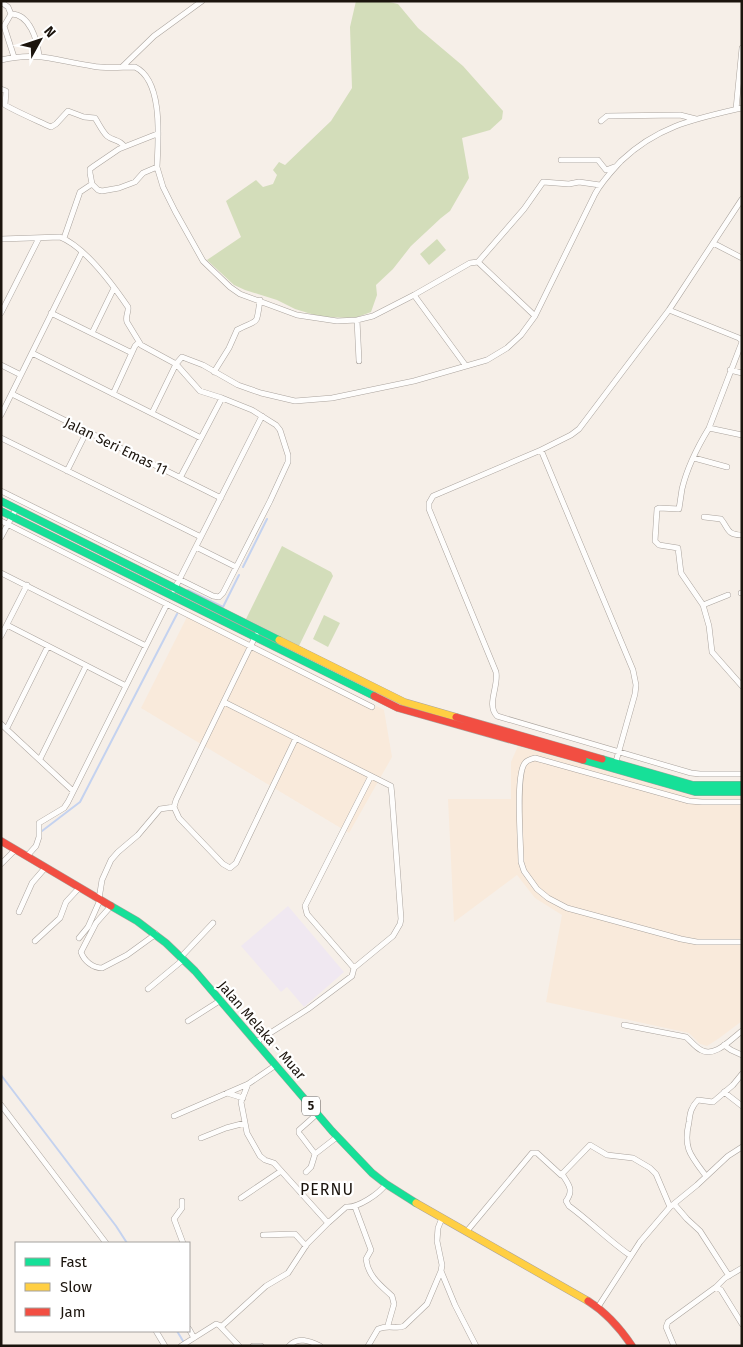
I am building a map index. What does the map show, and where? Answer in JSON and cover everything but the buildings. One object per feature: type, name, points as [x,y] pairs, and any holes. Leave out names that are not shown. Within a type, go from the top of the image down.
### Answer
[{"type":"street","points":[[122,67],[154,36],[202,1]]},
{"type":"street","points":[[1,2],[8,7],[10,14],[4,26],[14,57]]},
{"type":"street","points":[[10,14],[24,18],[30,25],[38,43],[39,55]]},
{"type":"street","points":[[152,414],[176,364],[182,357],[188,358],[238,385],[286,400],[308,401],[406,383],[487,360],[501,352],[521,335],[535,316],[600,185],[617,166],[647,140],[661,132],[696,119],[739,109],[742,48]]},
{"type":"street","points":[[1,60],[39,55],[95,67],[135,67],[139,69],[145,75],[153,90],[156,108],[157,168],[175,211],[203,261],[240,294],[298,315],[316,319],[337,321],[356,320],[373,316],[470,263],[478,262],[524,209],[543,182],[569,184],[578,182],[600,185]]},
{"type":"street","points":[[1,89],[6,91],[7,94],[5,105],[13,110],[24,113],[51,127],[68,111],[84,117],[95,118],[106,135],[120,141],[124,146]]},
{"type":"street","points":[[600,120],[607,116],[680,114],[696,119]]},
{"type":"street","points":[[157,134],[124,146],[90,169],[90,174],[92,184],[102,191],[119,188],[135,182],[143,173],[157,168]]},
{"type":"street","points":[[562,160],[598,160],[606,170],[617,166]]},
{"type":"street","points":[[64,238],[80,192],[92,184]]},
{"type":"street","points":[[742,199],[668,310],[579,429],[541,450],[432,496],[429,503],[429,510],[496,672],[497,685],[493,702],[494,714],[503,719],[691,773],[742,774]]},
{"type":"street","points":[[1,239],[60,237],[69,240],[82,252],[128,306],[127,322],[141,346],[176,364],[200,391],[222,398],[262,416],[276,425],[280,430],[288,455],[288,462],[270,501],[223,593],[219,596],[213,596],[179,580],[1,491]]},
{"type":"street","points":[[1,314],[38,238]]},
{"type":"street","points":[[713,243],[742,258]]},
{"type":"street","points":[[1,415],[82,252]]},
{"type":"street","points":[[478,262],[535,316]]},
{"type":"street","points":[[92,333],[114,288]]},
{"type":"street","points":[[414,295],[466,366]]},
{"type":"street","points":[[214,372],[229,348],[232,337],[237,330],[254,324],[258,320],[260,300]]},
{"type":"street","points":[[668,310],[739,338],[742,341],[709,428],[702,439],[682,488],[678,509],[656,509],[655,541],[660,545],[678,548],[681,573],[703,606],[709,626],[712,652],[742,686]]},
{"type":"street","points":[[52,313],[132,353]]},
{"type":"street","points":[[356,320],[359,361]]},
{"type":"street","points":[[113,394],[135,346],[139,342]]},
{"type":"street","points":[[32,353],[201,438]]},
{"type":"street","points":[[1,365],[21,374]]},
{"type":"street","points":[[730,370],[742,373]]},
{"type":"street","name":"Jalan Seri Emas 11","points":[[12,394],[221,498]]},
{"type":"street","points":[[180,478],[222,398]]},
{"type":"street","points":[[171,596],[262,416]]},
{"type":"street","points":[[709,428],[742,435]]},
{"type":"street","points":[[67,471],[87,431]]},
{"type":"street","points":[[1,438],[201,538]]},
{"type":"street","points":[[541,450],[633,670],[636,685],[635,694],[615,766]]},
{"type":"street","points":[[694,458],[726,467]]},
{"type":"street","points":[[1,501],[404,702],[695,792],[742,792]]},
{"type":"street","points":[[1,537],[16,509]]},
{"type":"street","points":[[1,511],[398,708],[693,785],[742,785]]},
{"type":"street","points":[[704,517],[721,519],[728,532],[733,535],[742,535]]},
{"type":"street","points":[[1,521],[372,707]]},
{"type":"street","points":[[196,547],[236,567]]},
{"type":"street","points":[[1,573],[146,646]]},
{"type":"street","points":[[1,636],[27,586]]},
{"type":"street","points":[[703,606],[728,595]]},
{"type":"street","points":[[27,856],[36,846],[39,837],[39,823],[64,808],[167,604]]},
{"type":"street","points":[[7,625],[126,686]]},
{"type":"street","points":[[259,630],[174,807],[179,818],[223,864],[230,868],[236,863],[296,738]]},
{"type":"street","points":[[7,728],[48,646]]},
{"type":"street","points":[[40,759],[86,666]]},
{"type":"street","points":[[224,702],[391,786],[400,924],[393,936],[354,968],[352,976],[308,1009],[256,1042]]},
{"type":"street","points":[[1,724],[73,791]]},
{"type":"street","points":[[742,802],[688,801],[535,758],[528,760],[521,769],[521,862],[528,877],[548,898],[567,908],[681,939],[697,942],[742,942]]},
{"type":"street","points":[[354,968],[307,914],[305,906],[371,776]]},
{"type":"street","points":[[79,938],[88,927],[100,900],[105,873],[118,852],[138,835],[160,809],[174,807]]},
{"type":"street","name":"Jalan Melaka - Muar","points":[[1,841],[156,934],[182,958],[220,1000],[337,1137],[384,1188],[467,1231],[598,1307],[619,1327],[632,1346]]},
{"type":"street","points":[[1,864],[15,850]]},
{"type":"street","points":[[19,912],[32,883],[46,868]]},
{"type":"street","points":[[35,941],[60,918],[66,902],[79,888]]},
{"type":"street","points":[[111,906],[96,923],[81,952],[91,965],[102,968],[127,955],[156,934]]},
{"type":"street","points":[[148,989],[182,958],[213,924]]},
{"type":"street","points":[[188,1021],[220,1000]]},
{"type":"street","points":[[624,1025],[686,1037],[703,1052],[716,1050],[742,1031]]},
{"type":"street","points":[[724,1045],[742,1054]]},
{"type":"street","points":[[174,1116],[248,1084],[276,1065]]},
{"type":"street","points":[[706,1176],[687,1148],[686,1134],[691,1108],[698,1100],[713,1102],[742,1074]]},
{"type":"street","points":[[248,1084],[241,1102],[247,1133],[260,1156],[265,1160],[274,1162],[328,1223]]},
{"type":"street","points":[[724,1092],[742,1106]]},
{"type":"street","points":[[227,1093],[242,1098]]},
{"type":"street","points":[[1,1105],[105,1242]]},
{"type":"street","points":[[315,1154],[299,1133],[299,1130],[317,1114]]},
{"type":"street","points":[[200,1138],[245,1123]]},
{"type":"street","points":[[306,1172],[311,1167],[315,1154],[337,1137]]},
{"type":"street","points":[[562,1174],[591,1145],[607,1155],[633,1158],[650,1168],[656,1174],[672,1205],[700,1231],[729,1276]]},
{"type":"street","points":[[598,1307],[640,1242],[672,1205],[728,1156],[742,1147]]},
{"type":"street","points":[[467,1231],[532,1153],[537,1153],[562,1174],[571,1188],[566,1201],[569,1206],[588,1220],[610,1241],[631,1256]]},
{"type":"street","points":[[241,1198],[281,1171]]},
{"type":"street","points":[[221,1327],[266,1286],[288,1273],[306,1246],[346,1207],[355,1207],[384,1188]]},
{"type":"street","points":[[182,1201],[181,1210],[174,1219],[183,1242]]},
{"type":"street","points":[[355,1207],[371,1250],[366,1259],[369,1272],[372,1278],[394,1300],[388,1325]]},
{"type":"street","points":[[368,1346],[378,1329],[388,1325],[400,1328],[404,1326],[427,1304],[442,1265],[437,1241],[438,1228],[442,1218]]},
{"type":"street","points":[[263,1235],[295,1234],[306,1246]]},
{"type":"street","points":[[674,1346],[666,1327],[668,1322],[742,1268]]},
{"type":"street","points":[[440,1271],[476,1346]]},
{"type":"street","points":[[716,1287],[721,1290],[742,1324]]},
{"type":"street","points":[[181,1346],[216,1324],[239,1346]]},
{"type":"street","name":"Jalan Melaka - Muar","points":[[619,1327],[628,1346]]},
{"type":"street","points":[[157,1332],[165,1346]]},
{"type":"street","points":[[190,1332],[192,1339]]},
{"type":"street","points":[[289,1346],[292,1342],[300,1340],[309,1341],[320,1346]]},
{"type":"street","points":[[253,1346],[261,1346]]},
{"type":"shaded area","points":[[190,611],[384,710],[392,757],[349,833],[141,708]]},
{"type":"shaded area","points":[[518,746],[696,797],[742,796],[742,1021],[718,1039],[707,1046],[700,1044],[689,1033],[546,1002],[562,915],[535,898],[517,875],[454,922],[448,799],[511,799],[511,762]]},
{"type":"shaded area","points":[[288,906],[344,972],[304,1007],[287,987],[281,992],[241,946]]},
{"type":"green space","points":[[356,1],[385,1],[398,4],[418,28],[463,66],[503,111],[502,119],[490,130],[462,138],[469,178],[450,211],[411,246],[393,269],[376,285],[377,295],[371,312],[355,318],[321,317],[234,285],[207,260],[241,237],[226,201],[256,180],[263,187],[273,184],[277,175],[273,170],[279,162],[285,165],[331,121],[352,88],[350,27]]},
{"type":"green space","points":[[437,239],[446,250],[429,265],[420,254]]},
{"type":"green space","points":[[282,546],[331,572],[333,576],[299,646],[246,619]]},
{"type":"green space","points":[[324,615],[340,623],[328,647],[313,639]]},
{"type":"waterway","points":[[243,567],[267,519]]},
{"type":"waterway","points":[[188,590],[223,607],[239,575]]},
{"type":"waterway","points":[[42,831],[80,802],[177,614]]},
{"type":"waterway","points":[[1,1075],[126,1242]]},
{"type":"waterway","points":[[178,1332],[186,1346]]},
{"type":"traffic: fast","points":[[1,501],[279,640]]},
{"type":"traffic: fast","points":[[1,511],[374,696]]},
{"type":"traffic: fast","points":[[602,759],[693,785],[742,785]]},
{"type":"traffic: fast","points":[[583,760],[695,792],[742,792]]},
{"type":"traffic: fast","points":[[111,906],[137,921],[166,943],[195,971],[332,1131],[372,1173],[416,1203]]},
{"type":"traffic: slow","points":[[279,640],[404,702],[456,717]]},
{"type":"traffic: slow","points":[[416,1203],[588,1301]]},
{"type":"traffic: jam","points":[[374,696],[398,708],[583,760]]},
{"type":"traffic: jam","points":[[456,717],[602,759]]},
{"type":"traffic: jam","points":[[1,841],[111,906]]},
{"type":"traffic: jam","points":[[588,1301],[613,1321],[632,1346]]},
{"type":"district","name":"PERNU","points":[[327,1189]]}]
